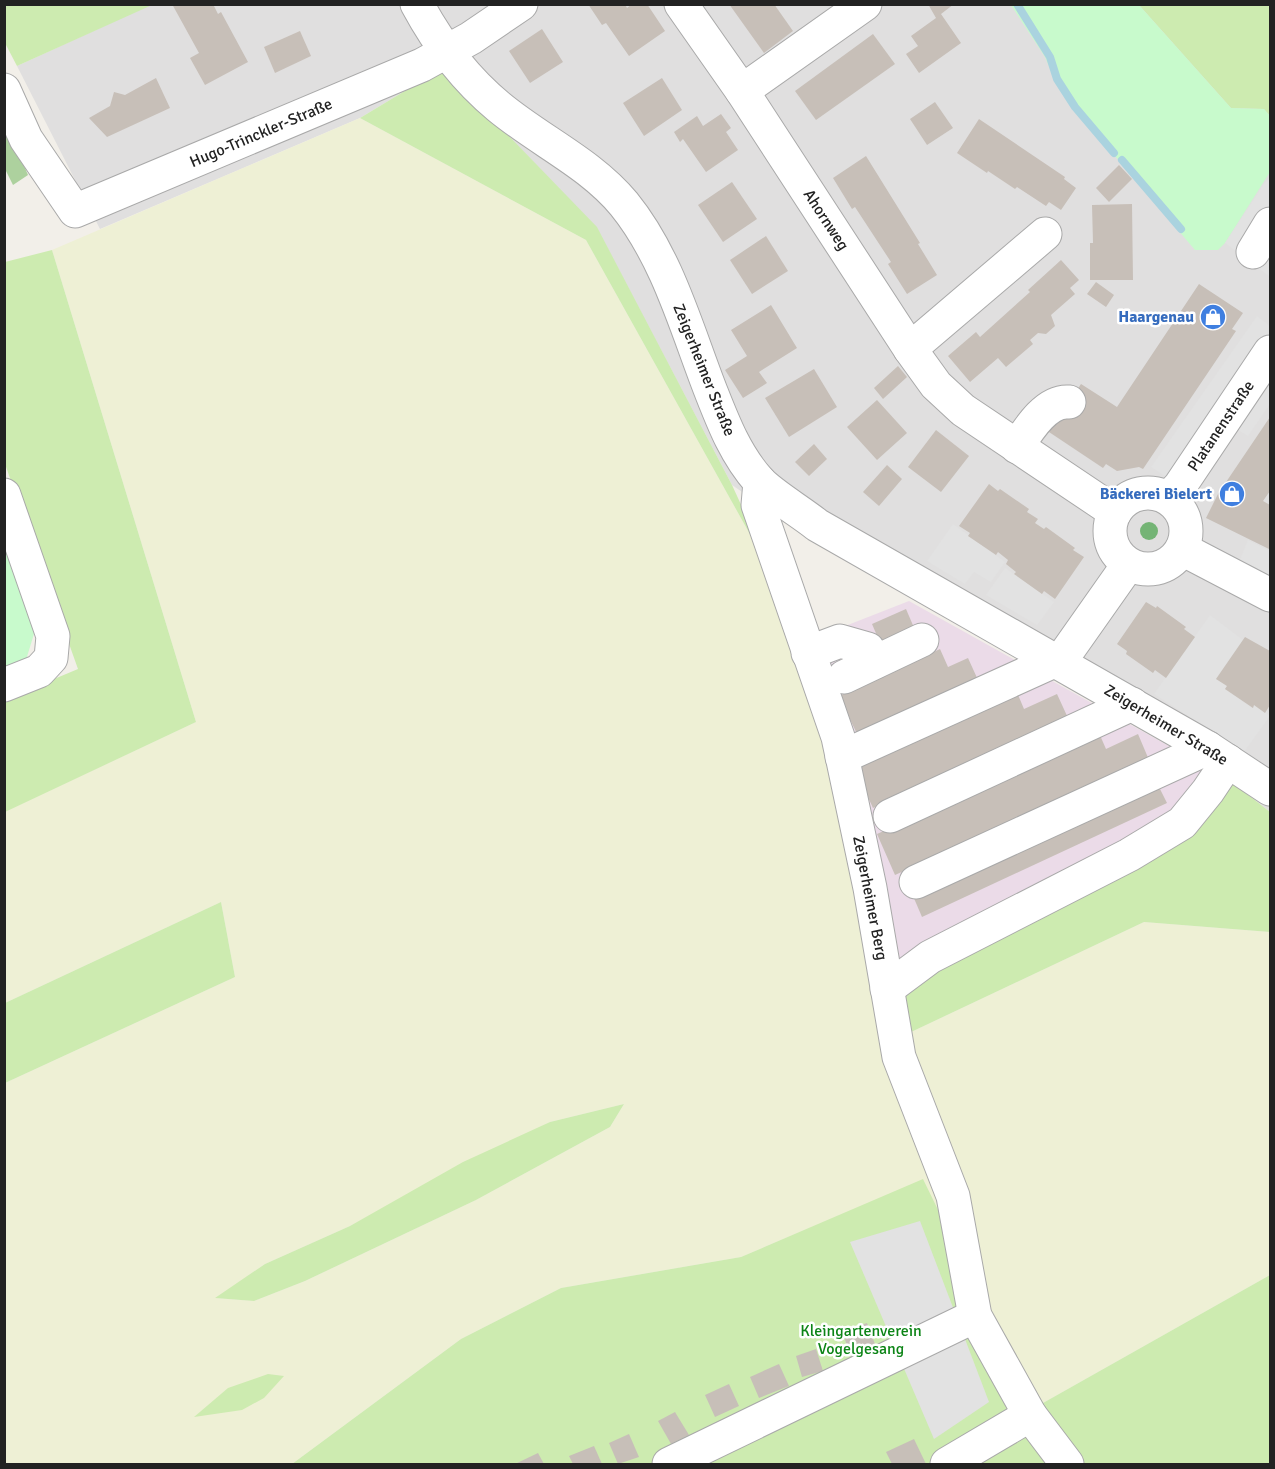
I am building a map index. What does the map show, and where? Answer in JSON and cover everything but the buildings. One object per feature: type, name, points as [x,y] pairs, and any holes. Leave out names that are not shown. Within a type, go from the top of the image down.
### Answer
[{"type":"street","name":"Zeigerheimer Straße","points":[[417,4],[447,52],[498,106],[608,186],[625,205],[646,236],[666,276],[719,413],[736,449],[760,482],[817,525],[1132,704],[1270,789]]},
{"type":"street","points":[[447,52],[521,4]]},
{"type":"street","name":"Ahornweg","points":[[681,4],[742,91],[910,349],[936,385],[963,410],[1115,512]]},
{"type":"street","points":[[742,91],[865,4]]},
{"type":"street","name":"Hugo-Trinckler-Straße","points":[[4,90],[26,139],[75,211],[230,147],[447,52]]},
{"type":"street","points":[[1253,252],[1270,224]]},
{"type":"street","points":[[910,349],[1046,234]]},
{"type":"street","name":"Platanenstraße","points":[[1169,498],[1180,486],[1270,352]]},
{"type":"street","points":[[1017,447],[1031,426],[1053,405],[1060,401],[1069,402]]},
{"type":"street","name":"Zeigerheimer Berg","points":[[760,482],[758,506],[838,737],[870,888],[899,1057],[953,1196],[975,1316],[1030,1415],[1067,1464]]},
{"type":"street","points":[[1145,493],[1169,498],[1183,516],[1186,527],[1186,538],[1182,549],[1175,559],[1153,570],[1128,565],[1113,547],[1110,529],[1115,512],[1123,502],[1133,496],[1145,493]]},
{"type":"street","points":[[4,495],[53,636],[51,658],[39,671],[4,685]]},
{"type":"street","points":[[1182,549],[1270,595]]},
{"type":"street","points":[[842,758],[1057,662],[1128,565]]},
{"type":"street","points":[[844,677],[922,640]]},
{"type":"street","points":[[808,652],[840,641],[867,649],[875,662]]},
{"type":"street","points":[[890,816],[1132,704]]},
{"type":"street","points":[[916,882],[1218,755]]},
{"type":"street","points":[[887,989],[930,957],[1129,855],[1182,823],[1209,791],[1218,755]]},
{"type":"street","points":[[669,1464],[975,1316]]},
{"type":"street","points":[[946,1464],[1030,1415]]},
{"type":"shaded area","points":[[152,4],[1270,5],[1270,812],[1228,779],[830,552],[732,485],[597,228],[443,68],[360,118],[100,229],[17,66]]},
{"type":"shaded area","points":[[1270,177],[1270,277],[1225,243]]},
{"type":"shaded area","points":[[1257,316],[1270,326],[1270,404],[1248,436],[1224,421],[1180,486],[1151,467]]},
{"type":"shaded area","points":[[953,524],[1005,562],[991,582],[974,572],[965,584],[927,561]]},
{"type":"shaded area","points":[[1248,540],[1270,551],[1270,577],[1239,562]]},
{"type":"shaded area","points":[[1005,568],[1054,602],[1037,625],[986,595]]},
{"type":"shaded area","points":[[909,601],[1228,779],[894,972],[807,641]]},
{"type":"shaded area","points":[[1210,615],[1243,640],[1216,679],[1227,686],[1225,689],[1252,708],[1254,705],[1270,716],[1244,752],[1154,694]]},
{"type":"shaded area","points":[[920,1221],[989,1402],[934,1439],[850,1242]]},
{"type":"green space","points":[[4,5],[152,5],[17,66],[5,43]]},
{"type":"green space","points":[[1011,5],[1139,5],[1231,108],[1264,109],[1270,116],[1270,172],[1225,243],[1218,250],[1195,250],[1068,101],[1045,57]]},
{"type":"green space","points":[[1139,5],[1270,5],[1270,116],[1264,109],[1231,108]]},
{"type":"green space","points":[[443,68],[597,227],[732,485],[776,581],[586,240],[360,118]]},
{"type":"green space","points":[[360,118],[586,240],[776,581],[909,1033],[1144,922],[1270,932],[1270,1275],[1043,1403],[980,1296],[923,1180],[741,1257],[561,1288],[461,1339],[292,1464],[5,1464],[5,1083],[235,977],[221,902],[5,1003],[4,812],[196,722],[52,250]],"holes":[[[624,1104],[610,1127],[476,1200],[305,1281],[254,1301],[216,1298],[265,1264],[350,1226],[550,1122]]]},
{"type":"green space","points":[[4,119],[28,175],[13,185],[5,169]]},
{"type":"green space","points":[[52,250],[196,722],[5,812],[4,700],[78,669],[5,464],[5,262]]},
{"type":"green space","points":[[4,533],[37,624],[26,660],[4,669]]},
{"type":"green space","points":[[1228,779],[1270,812],[1270,932],[1144,922],[909,1033],[894,972]]},
{"type":"green space","points":[[221,902],[235,977],[5,1083],[5,1003]]},
{"type":"green space","points":[[624,1104],[610,1127],[476,1200],[305,1281],[254,1301],[215,1298],[265,1264],[350,1226],[463,1162],[550,1122]]},
{"type":"green space","name":"Kleingartenverein Vogelgesang","points":[[923,1179],[980,1296],[1043,1403],[1270,1275],[1270,1464],[292,1464],[461,1339],[561,1288],[741,1257]]},
{"type":"green space","points":[[268,1374],[284,1376],[264,1398],[242,1410],[194,1417],[228,1388]]},
{"type":"waterway","points":[[1017,4],[1050,57],[1057,79],[1075,107],[1114,153]]},
{"type":"waterway","points":[[1122,160],[1181,229]]},
{"type":"place","name":"Haargenau","points":[[1213,317]]},
{"type":"place","name":"Bäckerei Bielert","points":[[1232,494]]}]
